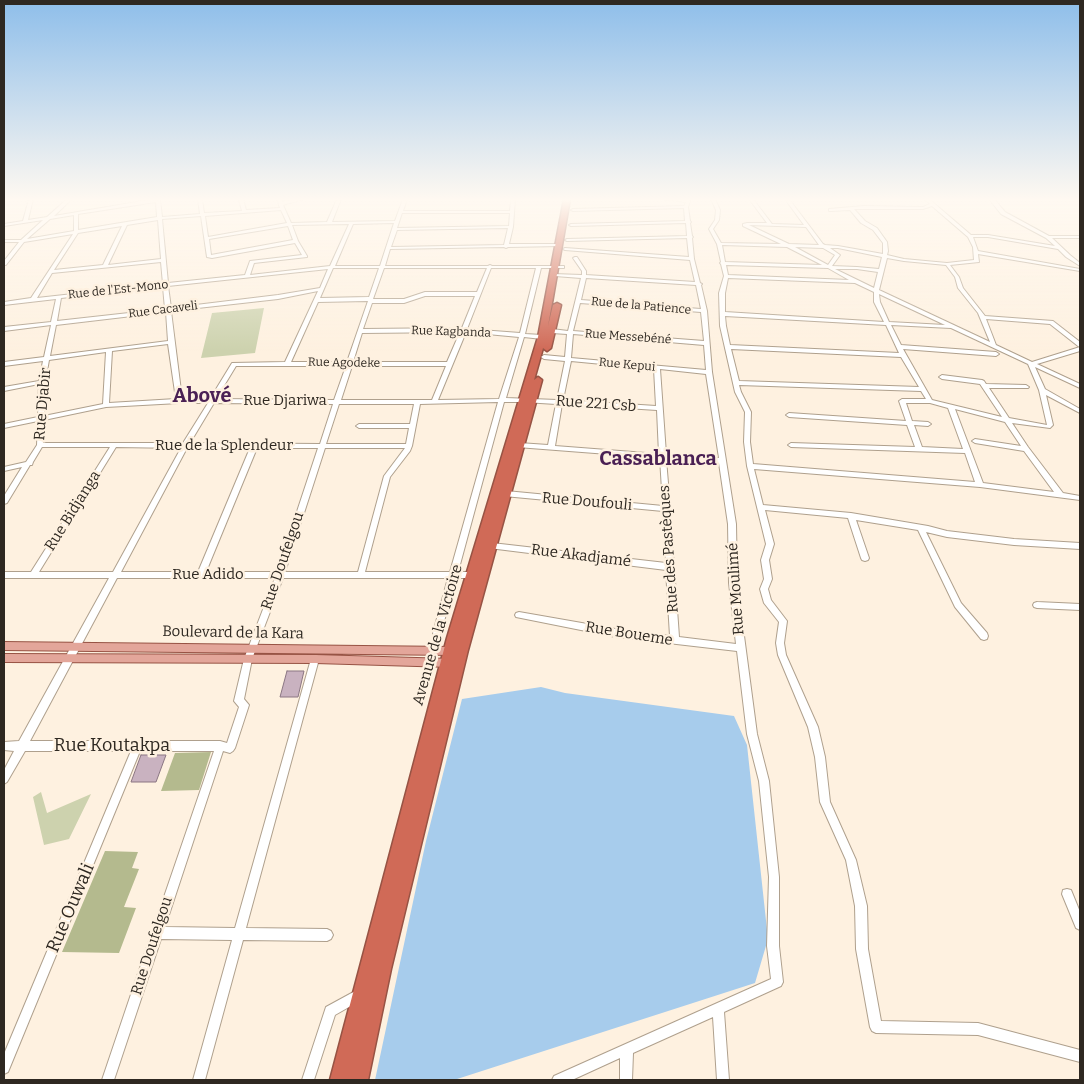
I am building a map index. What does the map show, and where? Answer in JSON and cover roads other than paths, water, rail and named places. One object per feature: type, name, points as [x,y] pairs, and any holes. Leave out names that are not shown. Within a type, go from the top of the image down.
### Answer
[{"type":"highway","name":"Avenue de la Victoire","points":[[339,1080],[360,994],[455,657],[492,546],[519,445],[528,400],[544,357],[562,250]]},
{"type":"highway","name":"Avenue de la Victoire","points":[[358,1080],[472,575],[547,334]]},
{"type":"main road","name":"Boulevard de la Kara","points":[[4,646],[252,648],[455,657]]},
{"type":"main road","name":"Boulevard de la Kara","points":[[4,658],[316,659],[455,657]]},
{"type":"street","points":[[4,264],[15,250]]},
{"type":"street","points":[[33,300],[65,250]]},
{"type":"street","points":[[104,267],[113,250]]},
{"type":"street","points":[[163,250],[170,342],[179,401]]},
{"type":"street","points":[[209,250],[209,256],[212,257],[251,250]]},
{"type":"street","points":[[247,275],[252,262],[304,258],[305,256],[301,250]]},
{"type":"street","points":[[288,363],[339,250]]},
{"type":"street","name":"Rue Doufelgou","points":[[108,1080],[220,746],[230,748],[244,705],[239,702],[248,659],[280,575],[387,250]]},
{"type":"street","points":[[590,250],[692,259]]},
{"type":"street","name":"Rue Moulimé","points":[[692,250],[704,311],[705,343],[732,524],[733,583],[752,734],[764,781],[774,877],[773,946],[777,982],[718,1008]]},
{"type":"street","points":[[720,250],[726,276],[722,293],[723,326],[730,347],[730,365],[737,383],[738,392],[748,412],[747,442],[750,466],[770,544],[765,560],[768,579],[764,589],[767,601],[783,621],[780,643],[782,655],[814,727],[820,757],[825,802],[851,860],[861,906],[862,948],[876,1026],[978,1029],[1080,1056]]},
{"type":"street","points":[[796,250],[856,282],[1080,386]]},
{"type":"street","points":[[827,250],[838,256],[829,267]]},
{"type":"street","points":[[855,250],[926,263],[947,264],[977,261],[975,252],[1080,270]]},
{"type":"street","points":[[885,250],[876,291],[878,302],[903,355],[930,401]]},
{"type":"street","points":[[1063,250],[1080,265]]},
{"type":"street","points":[[552,447],[568,360],[570,333],[584,276],[584,271],[575,258]]},
{"type":"street","points":[[51,272],[164,260]]},
{"type":"street","points":[[722,263],[857,268],[881,271]]},
{"type":"street","points":[[947,264],[957,277],[961,288],[983,317],[994,346]]},
{"type":"street","name":"Rue de l'Est-Mono","points":[[4,303],[332,266],[539,267],[584,276],[699,284]]},
{"type":"street","points":[[434,402],[490,266]]},
{"type":"street","points":[[437,633],[502,400],[522,336],[539,267]]},
{"type":"street","points":[[726,276],[856,282]]},
{"type":"street","name":"Rue Cacaveli","points":[[4,329],[321,290]]},
{"type":"street","points":[[316,300],[404,301],[425,294],[479,294]]},
{"type":"street","name":"Rue Djabir","points":[[4,501],[40,446],[39,418],[42,382],[59,297]]},
{"type":"street","name":"Rue de la Patience","points":[[578,301],[704,311]]},
{"type":"street","points":[[724,314],[954,327]]},
{"type":"street","points":[[983,317],[1052,322],[1080,345]]},
{"type":"street","name":"Rue Kagbanda","points":[[360,331],[464,330],[522,336],[547,334]]},
{"type":"street","name":"Rue Messebéné","points":[[547,334],[570,333],[705,343]]},
{"type":"street","points":[[4,364],[170,342]]},
{"type":"street","points":[[730,347],[903,355]]},
{"type":"street","points":[[900,347],[996,354]]},
{"type":"street","points":[[1032,364],[1080,349]]},
{"type":"street","points":[[106,404],[109,350]]},
{"type":"street","name":"Rue Kepui","points":[[544,357],[709,372]]},
{"type":"street","name":"Rue Agodeke","points":[[212,401],[234,364],[237,363],[450,364]]},
{"type":"street","points":[[918,449],[902,401],[930,401],[1006,420],[1043,427],[1050,425],[1042,390],[1032,364]]},
{"type":"street","name":"Rue des Pastèques","points":[[657,368],[668,509],[675,641]]},
{"type":"street","points":[[942,377],[979,380],[1061,496]]},
{"type":"street","points":[[4,389],[42,382]]},
{"type":"street","points":[[737,383],[924,389]]},
{"type":"street","points":[[984,386],[1026,387]]},
{"type":"street","points":[[1042,390],[1080,411]]},
{"type":"street","name":"Rue Djariwa","points":[[4,426],[106,404],[179,401],[434,402],[528,400]]},
{"type":"street","name":"Rue 221 Csb","points":[[528,400],[660,408]]},
{"type":"street","points":[[4,779],[185,446],[212,401]]},
{"type":"street","points":[[361,574],[387,476],[409,446],[417,402]]},
{"type":"street","points":[[951,406],[980,486]]},
{"type":"street","points":[[789,415],[928,424]]},
{"type":"street","points":[[359,426],[413,426]]},
{"type":"street","points":[[975,441],[1026,449]]},
{"type":"street","points":[[791,444],[967,451]]},
{"type":"street","points":[[519,445],[723,461]]},
{"type":"street","name":"Rue de la Splendeur","points":[[40,446],[409,446]]},
{"type":"street","name":"Rue Bidjanga","points":[[33,575],[114,446]]},
{"type":"street","points":[[200,575],[254,446]]},
{"type":"street","points":[[4,470],[30,463]]},
{"type":"street","points":[[750,466],[980,486],[1080,498]]},
{"type":"street","name":"Rue Doufouli","points":[[506,494],[668,509]]},
{"type":"street","points":[[761,507],[851,516],[947,534],[1014,542],[1080,546]]},
{"type":"street","points":[[851,516],[865,558]]},
{"type":"street","points":[[921,528],[958,605],[984,636]]},
{"type":"street","name":"Rue Akadjamé","points":[[492,546],[671,567]]},
{"type":"street","name":"Rue Adido","points":[[4,575],[472,575]]},
{"type":"street","points":[[1037,605],[1080,607]]},
{"type":"street","name":"Rue Boueme","points":[[518,615],[616,633],[741,648]]},
{"type":"street","points":[[199,1080],[316,659]]},
{"type":"street","name":"Rue Koutakpa","points":[[4,746],[220,746]]},
{"type":"street","name":"Rue Ouwali","points":[[4,1068],[137,747]]},
{"type":"street","points":[[1067,894],[1080,924]]},
{"type":"street","points":[[156,933],[327,935]]},
{"type":"street","points":[[308,1080],[330,1011],[360,994]]},
{"type":"street","points":[[558,1080],[718,1008],[723,1080]]},
{"type":"street","points":[[626,1080],[627,1049]]},
{"type":"water","points":[[541,687],[565,693],[734,716],[747,745],[768,939],[755,983],[454,1080],[375,1080],[426,841],[462,699]]},
{"type":"district","name":"Abové","points":[[202,396]]},
{"type":"district","name":"Cassablanca","points":[[658,459]]}]
